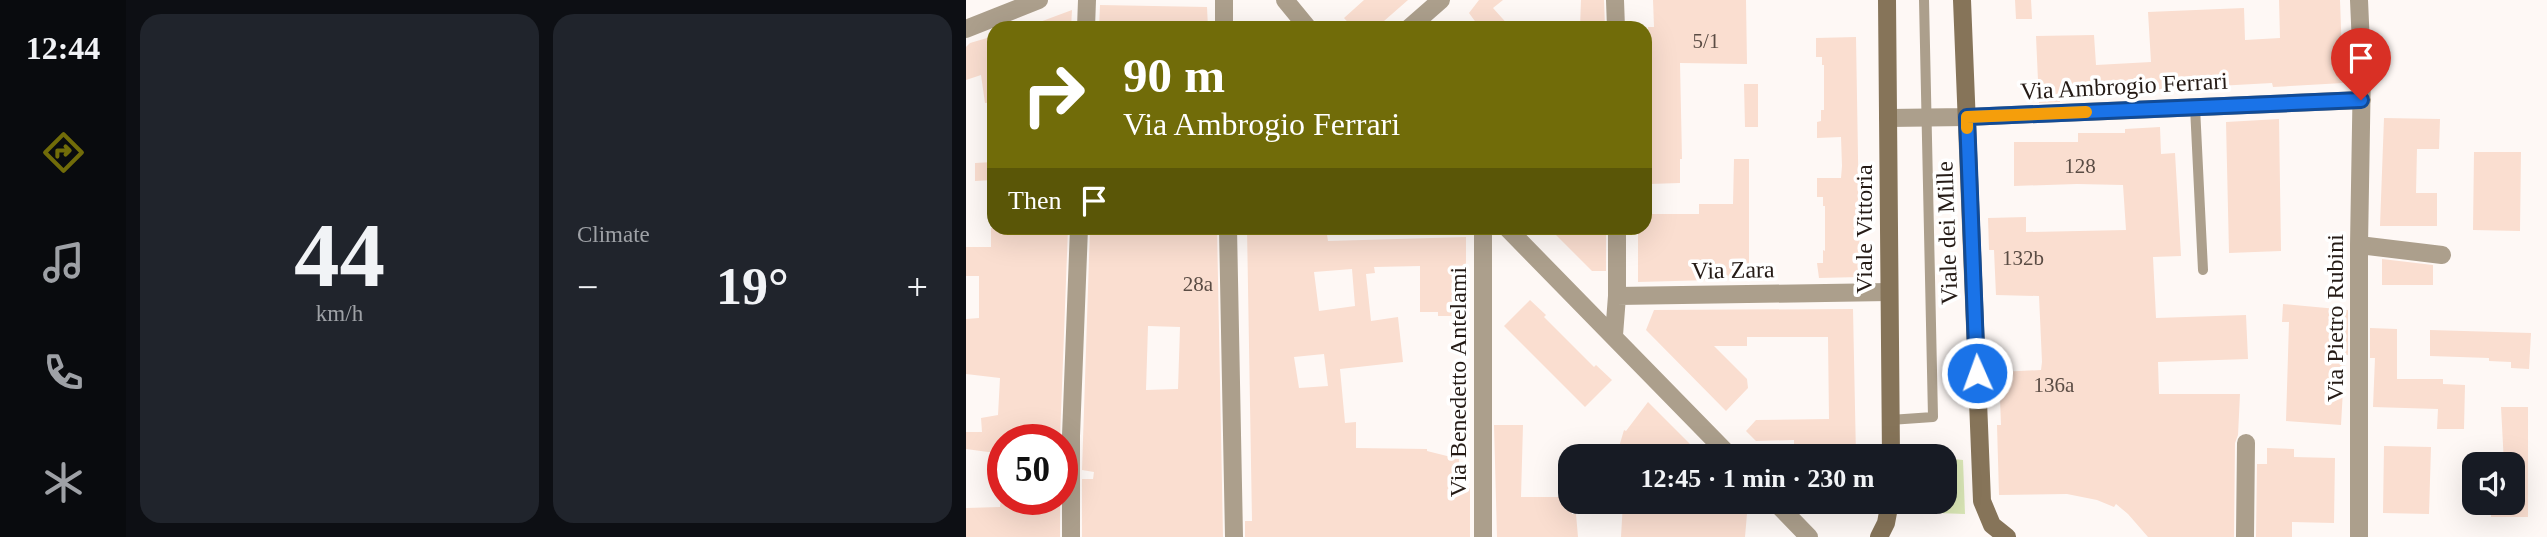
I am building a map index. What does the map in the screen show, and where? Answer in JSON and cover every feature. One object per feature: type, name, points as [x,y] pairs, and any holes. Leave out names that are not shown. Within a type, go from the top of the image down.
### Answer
[{"type":"main road","name":"Viale Vittoria","points":[[1887,0],[1891,444]]},
{"type":"main road","name":"Viale dei Mille","points":[[1962,0],[1982,501],[1992,525],[2007,537]]},
{"type":"main road","points":[[1878,537],[1886,523],[1887,514]]},
{"type":"street","points":[[966,29],[1039,0]]},
{"type":"street","points":[[1086,21],[1087,0]]},
{"type":"street","points":[[1224,0],[1224,21]]},
{"type":"street","points":[[1285,0],[1302,21]]},
{"type":"street","points":[[1417,21],[1441,0]]},
{"type":"street","points":[[1615,0],[1616,21]]},
{"type":"street","name":"Via Pietro Rubini","points":[[2359,0],[2359,537]]},
{"type":"street","name":"Via Ambrogio Ferrari","points":[[1888,118],[2361,100]]},
{"type":"street","points":[[1071,537],[1071,436],[1079,235]]},
{"type":"street","points":[[1228,235],[1234,537]]},
{"type":"street","name":"Via Benedetto Antelami","points":[[1483,235],[1483,537]]},
{"type":"street","points":[[1514,235],[1719,444]]},
{"type":"street","points":[[1614,335],[1617,235]]},
{"type":"street","points":[[2359,245],[2442,255]]},
{"type":"street","name":"Via Zara","points":[[1617,296],[1889,292]]},
{"type":"street","points":[[2245,537],[2246,443]]},
{"type":"street","points":[[1787,514],[1809,537]]},
{"type":"lane","points":[[1890,420],[1933,417],[1924,0]]},
{"type":"lane","points":[[2195,107],[2203,270]]},
{"type":"green space","points":[[1957,459],[1963,460],[1965,514],[1957,514]]},
{"type":"building","points":[[1364,0],[1408,0],[1384,21],[1347,21],[1344,18]]},
{"type":"building","points":[[1479,0],[1503,0],[1493,8],[1505,21],[1475,21],[1469,13]]},
{"type":"building","points":[[1581,0],[1604,0],[1605,21],[1580,21]]},
{"type":"building","points":[[1653,0],[1746,0],[1747,64],[1680,63],[1680,183],[1652,184]]},
{"type":"building","points":[[2015,0],[2031,0],[2032,19],[2016,19]]},
{"type":"building","points":[[2279,0],[2340,0],[2343,83],[2273,87],[2272,83],[2123,91],[2123,86],[2060,89],[2060,102],[2039,103],[2036,36],[2094,35],[2096,65],[2151,62],[2148,12],[2244,8],[2245,40],[2280,38]]},
{"type":"building","points":[[1100,5],[1207,7],[1208,21],[1099,21]]},
{"type":"building","points":[[1072,10],[1071,21],[1042,21]]},
{"type":"building","points":[[1856,37],[1860,277],[1819,278],[1817,263],[1823,263],[1823,250],[1825,251],[1825,206],[1823,197],[1817,197],[1817,178],[1841,178],[1842,166],[1841,137],[1817,138],[1817,122],[1821,121],[1821,110],[1824,110],[1824,65],[1822,57],[1816,57],[1816,38]]},
{"type":"building","points":[[987,38],[987,103],[981,75],[966,80],[966,47],[970,43]]},
{"type":"building","points":[[1744,84],[1758,84],[1758,127],[1745,127]]},
{"type":"building","points":[[2384,118],[2440,119],[2439,149],[2417,149],[2416,193],[2437,193],[2437,226],[2380,226]]},
{"type":"building","points":[[2279,119],[2281,251],[2229,253],[2226,122]]},
{"type":"building","points":[[2160,127],[2161,154],[2175,153],[2181,256],[2153,257],[2156,318],[2246,315],[2248,359],[2158,362],[2159,394],[2240,394],[2238,435],[2235,443],[2234,537],[2148,537],[2116,504],[2114,507],[2097,500],[2067,494],[1999,495],[1999,372],[2041,370],[2042,362],[2039,296],[1996,295],[1994,250],[1989,250],[1988,218],[2026,217],[2026,232],[2126,230],[2123,185],[2014,186],[2014,142],[2078,142],[2078,133],[2125,133],[2125,129]]},
{"type":"building","points":[[2474,152],[2521,152],[2520,231],[2473,230]]},
{"type":"building","points":[[1734,159],[1749,159],[1749,279],[1638,282],[1638,235],[1652,235],[1652,214],[1699,214],[1699,204],[1733,204]]},
{"type":"building","points":[[987,162],[987,180],[975,181],[975,163]]},
{"type":"building","points":[[991,235],[1068,235],[1061,424],[987,424],[987,452],[966,449],[966,432],[982,432],[981,418],[998,415],[1000,378],[966,374],[966,319],[979,318],[979,276],[966,276],[966,247],[991,247]]},
{"type":"building","points":[[1090,235],[1217,235],[1223,537],[1082,537],[1082,479],[1093,479],[1094,472],[1082,470]],"holes":[[[1148,326],[1180,327],[1178,389],[1146,390]]]},
{"type":"building","points":[[1247,235],[1327,235],[1328,241],[1466,237],[1466,316],[1438,316],[1438,312],[1420,312],[1420,266],[1374,267],[1375,273],[1366,274],[1371,321],[1398,317],[1403,362],[1340,369],[1345,423],[1356,422],[1356,448],[1427,449],[1459,459],[1458,488],[1470,488],[1470,537],[1245,537],[1245,521],[1252,521]],"holes":[[[1352,269],[1355,306],[1319,311],[1314,272]],[[1324,354],[1328,386],[1299,388],[1294,357]]]},
{"type":"building","points":[[1556,235],[1606,235],[1606,271],[1592,271]]},
{"type":"building","points":[[2382,259],[2433,265],[2433,285],[2382,285]]},
{"type":"building","points":[[1530,300],[1594,367],[1596,365],[1612,380],[1585,407],[1504,326]]},
{"type":"building","points":[[2283,304],[2348,310],[2348,355],[2345,355],[2341,425],[2286,421],[2289,322],[2282,322]]},
{"type":"building","points":[[1853,309],[1856,444],[1794,444],[1794,440],[1756,441],[1746,431],[1756,420],[1829,419],[1828,337],[1747,337],[1747,346],[1714,346],[1747,379],[1748,388],[1726,411],[1646,330],[1654,310]]},
{"type":"building","points":[[2370,328],[2397,329],[2397,379],[2443,379],[2443,384],[2465,385],[2464,429],[2437,429],[2438,409],[2373,407],[2375,358],[2370,358]]},
{"type":"building","points":[[2430,330],[2531,333],[2529,369],[2511,368],[2511,362],[2489,361],[2489,358],[2430,356]]},
{"type":"building","points":[[1648,402],[1690,444],[1620,444],[1624,430],[1626,431]]},
{"type":"building","points":[[2501,407],[2528,407],[2528,517],[2491,517],[2525,515],[2525,452],[2503,452]]},
{"type":"building","points":[[1494,425],[1523,425],[1521,497],[1558,497],[1558,514],[1576,514],[1578,537],[1497,537]]},
{"type":"building","points":[[2384,446],[2431,447],[2429,514],[2383,513]]},
{"type":"building","points":[[2267,448],[2294,449],[2294,457],[2335,458],[2334,523],[2292,522],[2292,537],[2256,537],[2257,464],[2267,464]]},
{"type":"building","points":[[987,507],[987,515],[1060,515],[1060,537],[966,537],[966,508]]},
{"type":"building","points":[[1622,514],[1747,514],[1745,537],[1621,537]]},
{"type":"slow traffic","points":[[1967,128],[1967,117],[2086,112]]},
{"type":"route","points":[[1977,373],[1967,117],[2361,100]]}]
